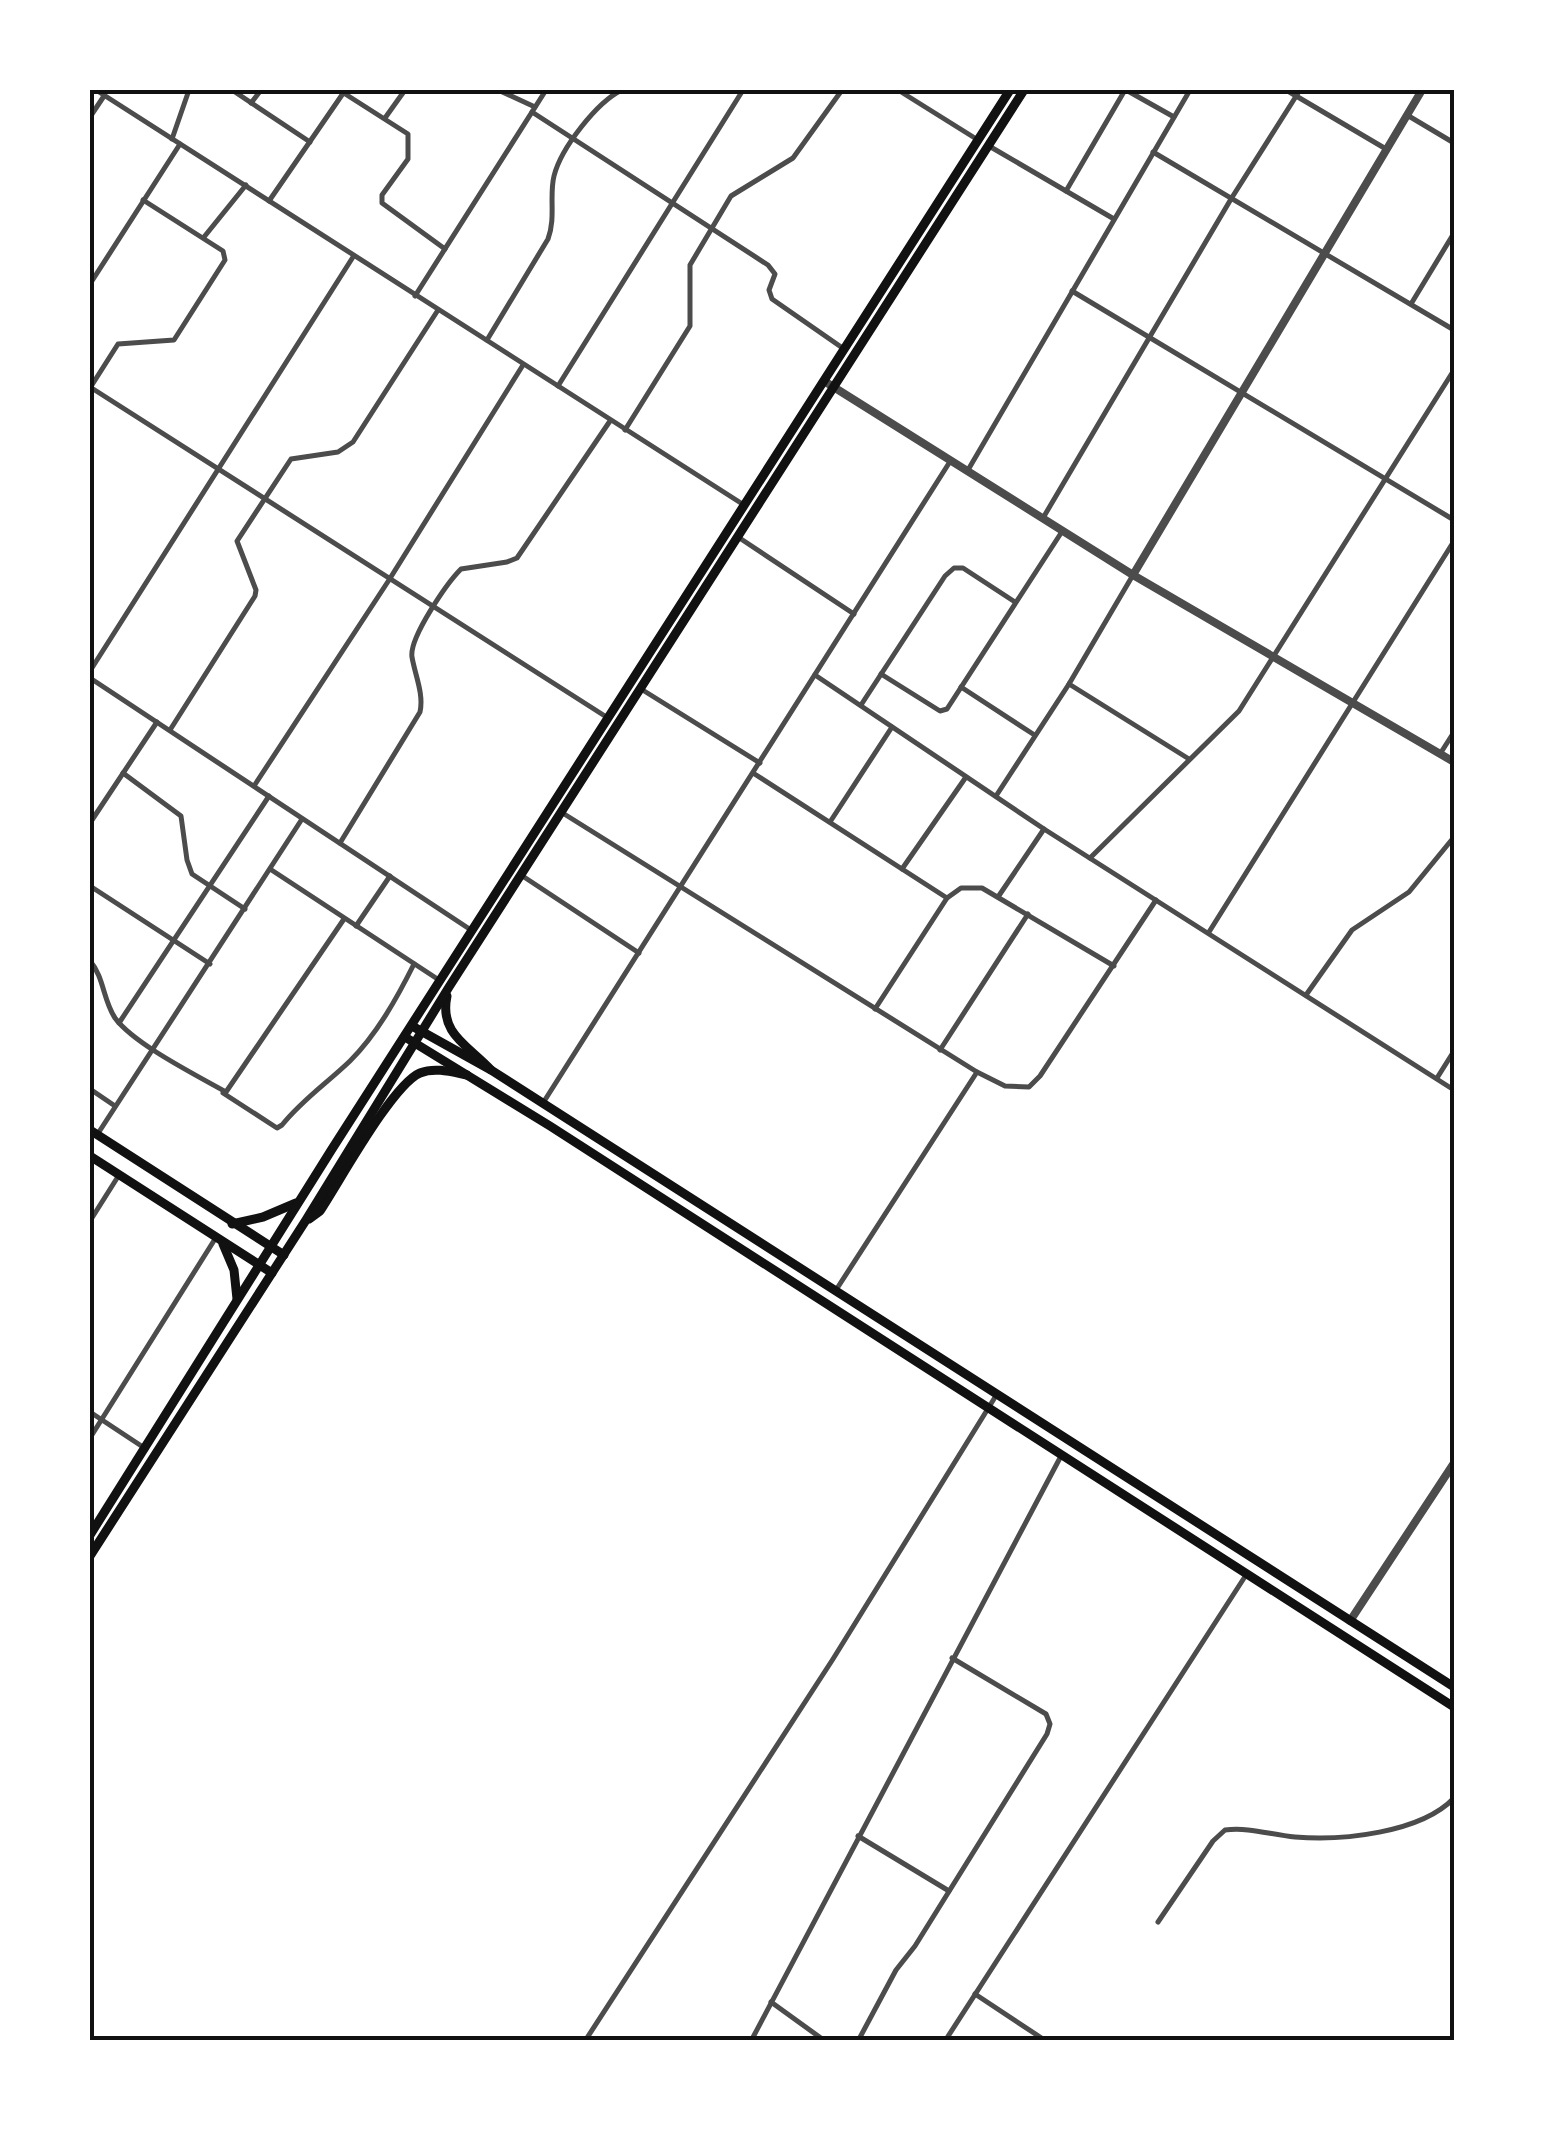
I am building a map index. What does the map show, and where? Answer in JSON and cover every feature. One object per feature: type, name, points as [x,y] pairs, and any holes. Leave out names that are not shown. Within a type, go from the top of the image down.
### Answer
[{"type":"main road","points":[[90,1535],[471,930],[1010,90]]},
{"type":"main road","points":[[90,1556],[1024,90]]},
{"type":"main road","points":[[449,987],[445,1011],[448,1025],[491,1070]]},
{"type":"main road","points":[[412,1026],[491,1070],[1454,1687]]},
{"type":"main road","points":[[405,1037],[588,1150],[1454,1707]]},
{"type":"main road","points":[[306,1220],[320,1211],[388,1105],[410,1080],[428,1071],[467,1075]]},
{"type":"main road","points":[[94,1132],[284,1255]]},
{"type":"main road","points":[[588,1150],[596,1138]]},
{"type":"main road","points":[[90,1156],[272,1273]]},
{"type":"main road","points":[[232,1224],[263,1217],[299,1202]]},
{"type":"main road","points":[[219,1242],[234,1270],[238,1301]]},
{"type":"street","points":[[96,90],[744,505]]},
{"type":"street","points":[[172,138],[189,90]]},
{"type":"street","points":[[232,90],[310,142]]},
{"type":"street","points":[[252,103],[261,90]]},
{"type":"street","points":[[385,118],[405,90]]},
{"type":"street","points":[[498,90],[533,109],[574,140],[768,265],[775,274],[769,290],[772,299],[844,349]]},
{"type":"street","points":[[416,296],[546,90]]},
{"type":"street","points":[[486,340],[548,239],[552,229],[554,172],[598,106],[622,90]]},
{"type":"street","points":[[558,386],[743,90]]},
{"type":"street","points":[[625,430],[690,326],[688,272],[712,226],[736,191],[794,158],[842,90]]},
{"type":"street","points":[[898,90],[978,140]]},
{"type":"street","points":[[1066,191],[1125,90],[1174,117]]},
{"type":"street","points":[[968,470],[1190,90]]},
{"type":"street","points":[[1286,90],[1298,93],[1386,150]]},
{"type":"street","points":[[996,796],[1069,684],[1422,90]]},
{"type":"street","points":[[269,201],[343,91],[408,134],[408,159],[382,195],[382,203],[445,249]]},
{"type":"street","points":[[1043,518],[1298,93]]},
{"type":"street","points":[[90,116],[104,96]]},
{"type":"street","points":[[1407,115],[1454,143]]},
{"type":"street","points":[[90,284],[180,144]]},
{"type":"street","points":[[988,146],[1114,220]]},
{"type":"street","points":[[1153,152],[1454,330]]},
{"type":"street","points":[[204,237],[246,186]]},
{"type":"street","points":[[143,200],[204,237],[226,255],[226,260],[178,336],[168,342],[118,344],[90,387],[608,718]]},
{"type":"street","points":[[1411,304],[1454,234]]},
{"type":"street","points":[[353,257],[90,674],[471,930]]},
{"type":"street","points":[[1072,290],[1454,520]]},
{"type":"street","points":[[170,730],[255,596],[238,541],[262,500],[291,459],[338,452],[353,442],[438,310]]},
{"type":"street","points":[[254,786],[390,580],[523,365]]},
{"type":"street","points":[[1090,858],[1239,710],[1454,370]]},
{"type":"street","points":[[824,381],[1133,574],[1454,762]]},
{"type":"street","points":[[340,843],[420,712],[421,697],[411,651],[434,608],[461,569],[516,558],[610,421]]},
{"type":"street","points":[[543,1104],[951,460]]},
{"type":"street","points":[[882,674],[943,712],[1063,530]]},
{"type":"street","points":[[738,537],[854,614]]},
{"type":"street","points":[[1208,933],[1452,551],[1454,541]]},
{"type":"street","points":[[861,706],[954,568],[963,568],[1015,602]]},
{"type":"street","points":[[815,675],[1044,829],[1454,1090]]},
{"type":"street","points":[[1069,684],[1189,759]]},
{"type":"street","points":[[962,687],[1034,734]]},
{"type":"street","points":[[641,689],[760,763]]},
{"type":"street","points":[[90,823],[92,814],[157,722]]},
{"type":"street","points":[[830,822],[892,727]]},
{"type":"street","points":[[1440,754],[1454,732]]},
{"type":"street","points":[[123,773],[181,816],[192,874],[245,909]]},
{"type":"street","points":[[753,773],[947,898]]},
{"type":"street","points":[[902,869],[966,777]]},
{"type":"street","points":[[119,1023],[269,796]]},
{"type":"street","points":[[561,812],[940,1050],[1005,1086],[1029,1087],[1040,1076],[1156,900]]},
{"type":"street","points":[[94,1132],[210,964],[302,819]]},
{"type":"street","points":[[998,897],[1044,829]]},
{"type":"street","points":[[1306,995],[1352,930],[1409,892],[1454,836]]},
{"type":"street","points":[[270,869],[440,980]]},
{"type":"street","points":[[521,875],[640,953]]},
{"type":"street","points":[[356,926],[390,876]]},
{"type":"street","points":[[90,886],[210,964]]},
{"type":"street","points":[[875,1009],[947,898],[961,888],[982,888],[1114,966]]},
{"type":"street","points":[[940,1050],[1028,914]]},
{"type":"street","points":[[200,1077],[226,1092],[344,919]]},
{"type":"street","points":[[90,961],[119,1023],[277,1128],[304,1098],[351,1060],[392,1006],[414,964]]},
{"type":"street","points":[[1436,1079],[1454,1051]]},
{"type":"street","points":[[836,1290],[977,1072]]},
{"type":"street","points":[[90,1089],[115,1106]]},
{"type":"street","points":[[90,1222],[119,1175]]},
{"type":"street","points":[[90,1438],[219,1242]]},
{"type":"street","points":[[585,2041],[834,1659],[998,1392]]},
{"type":"street","points":[[90,1412],[146,1449]]},
{"type":"street","points":[[751,2041],[1062,1454]]},
{"type":"street","points":[[1350,1621],[1454,1464]]},
{"type":"street","points":[[90,1508],[102,1516]]},
{"type":"street","points":[[945,2041],[1246,1575]]},
{"type":"street","points":[[858,2041],[896,1970],[949,1892],[1050,1724],[1039,1709],[952,1658]]},
{"type":"street","points":[[1158,1922],[1213,1841],[1225,1830],[1258,1829],[1303,1838],[1374,1833],[1434,1814],[1454,1798]]},
{"type":"street","points":[[857,1836],[949,1892]]},
{"type":"street","points":[[975,1994],[1046,2041]]},
{"type":"street","points":[[771,2002],[825,2041]]}]
